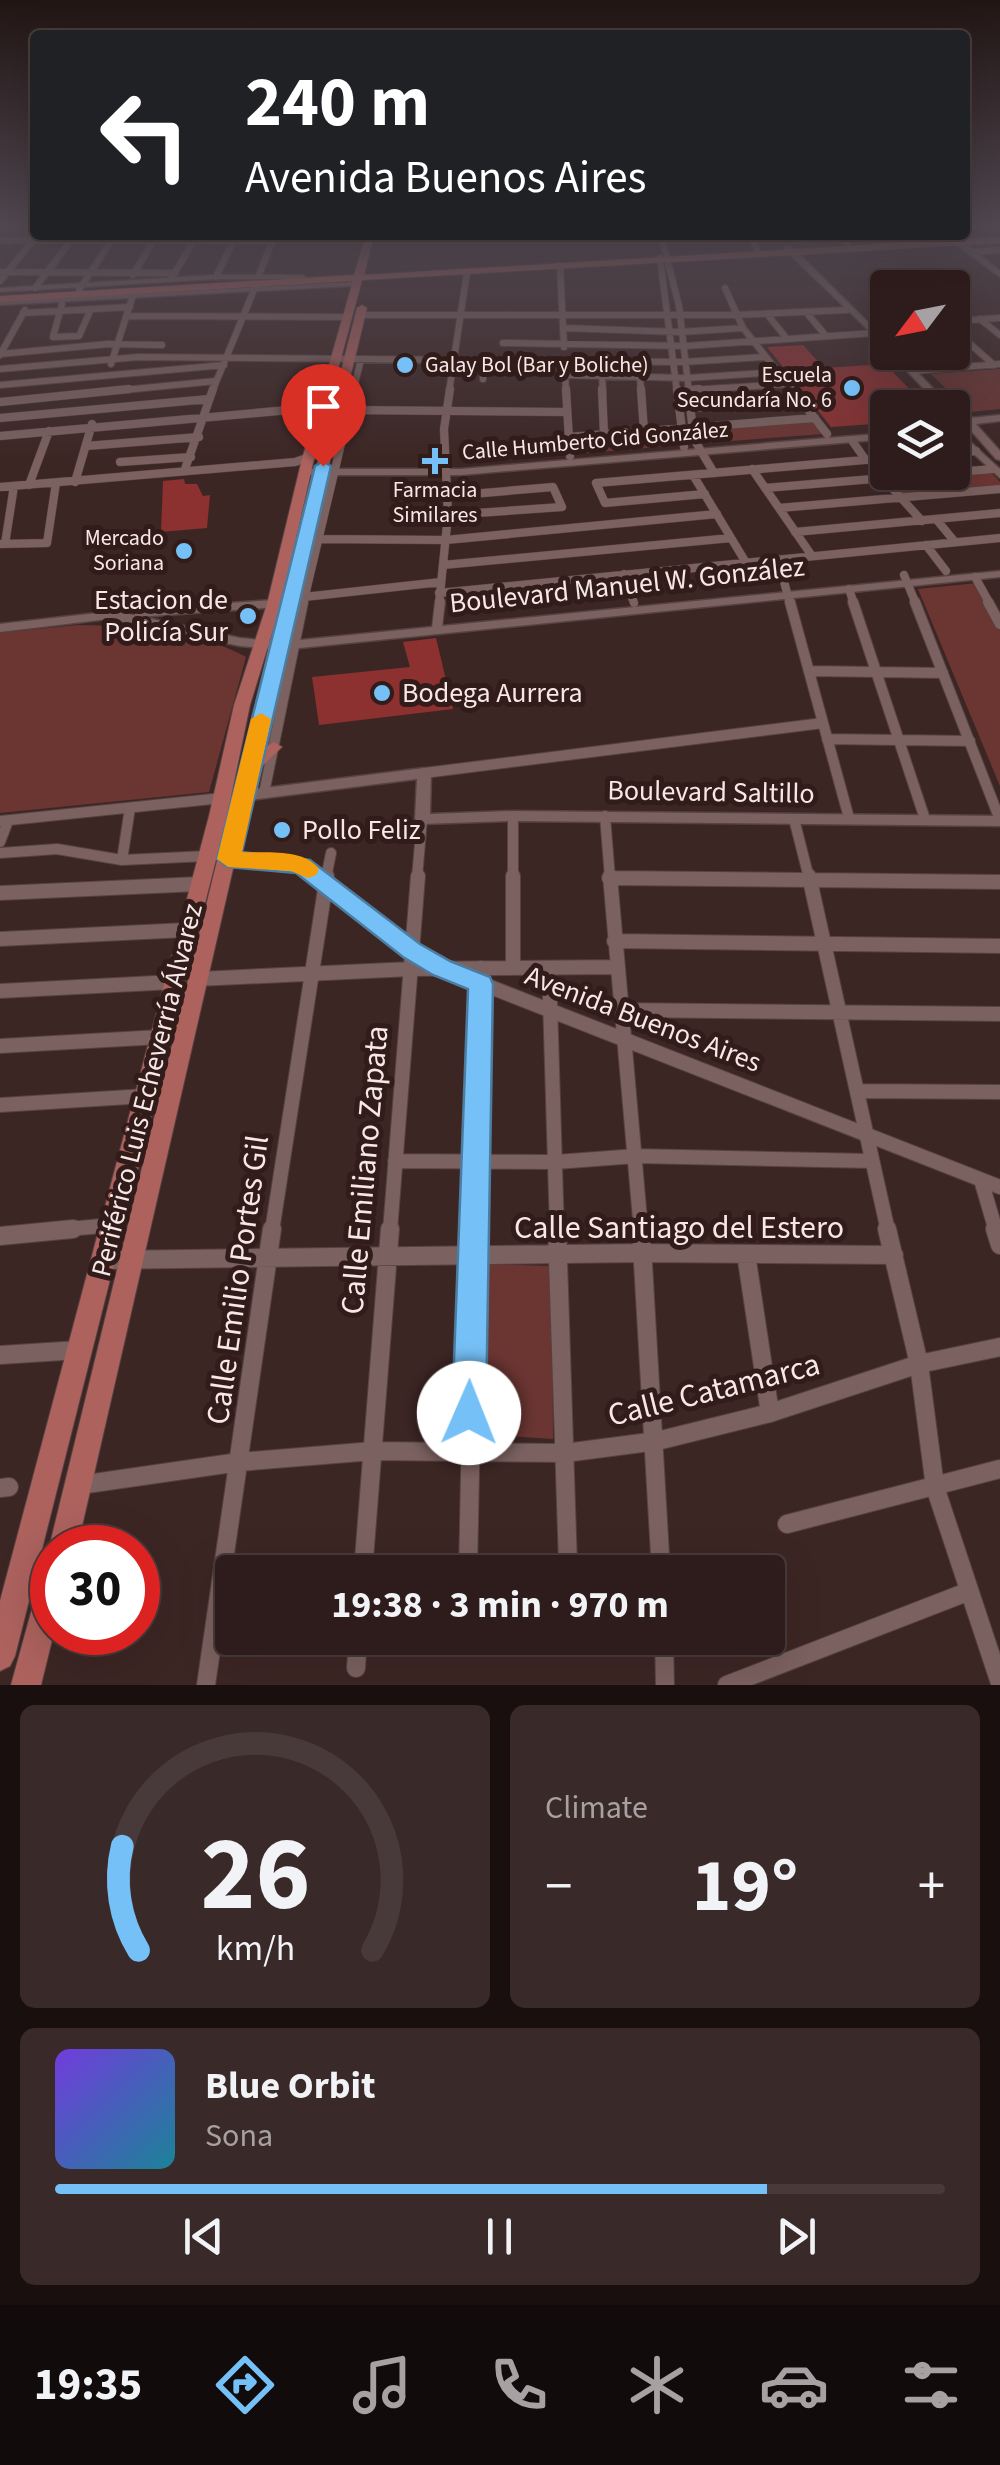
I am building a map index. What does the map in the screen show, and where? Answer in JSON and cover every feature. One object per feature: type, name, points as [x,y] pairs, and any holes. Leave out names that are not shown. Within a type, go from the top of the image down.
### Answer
[{"type":"main road","name":"Periférico Luis Echeverría Álvarez","points":[[69,1525],[198,978],[218,858],[287,642],[344,406],[357,305]]},
{"type":"main road","name":"Periférico Luis Echeverría Álvarez","points":[[236,801],[257,642],[274,604],[304,465],[322,407],[350,366]]},
{"type":"main road","points":[[247,771],[274,747]]},
{"type":"main road","name":"Periférico Luis Echeverría Álvarez","points":[[0,1656],[186,930],[200,884],[218,858]]},
{"type":"main road","points":[[26,1685],[34,1655]]},
{"type":"street","points":[[0,355],[28,305]]},
{"type":"street","points":[[66,305],[60,311],[53,337],[79,336],[90,309]]},
{"type":"street","points":[[75,482],[130,305]]},
{"type":"street","points":[[185,470],[248,305]]},
{"type":"street","points":[[438,624],[448,515],[446,410],[461,305]]},
{"type":"street","points":[[562,305],[569,437],[565,459]]},
{"type":"street","points":[[670,305],[669,315],[676,332]]},
{"type":"street","points":[[675,305],[688,427],[719,472]]},
{"type":"street","points":[[731,305],[753,342],[827,434]]},
{"type":"street","points":[[842,305],[870,329]]},
{"type":"street","points":[[23,313],[90,309],[244,316],[734,315],[847,310]]},
{"type":"street","points":[[806,312],[826,336]]},
{"type":"street","points":[[767,314],[787,339]]},
{"type":"street","points":[[970,321],[1000,318]]},
{"type":"street","points":[[980,319],[1000,335]]},
{"type":"street","points":[[562,328],[676,332],[743,328]]},
{"type":"street","points":[[503,343],[677,346],[870,330]]},
{"type":"street","points":[[970,341],[997,365]]},
{"type":"street","points":[[0,355],[119,344],[162,345]]},
{"type":"street","points":[[0,369],[114,358],[350,366],[454,359],[679,362],[765,356]]},
{"type":"street","points":[[524,358],[524,372]]},
{"type":"street","points":[[482,379],[484,359]]},
{"type":"street","points":[[0,385],[225,362]]},
{"type":"street","points":[[970,367],[997,365]]},
{"type":"street","points":[[912,371],[928,370]]},
{"type":"street","points":[[912,371],[928,390]]},
{"type":"street","points":[[565,375],[682,378],[778,372]]},
{"type":"street","points":[[602,376],[604,434]]},
{"type":"street","points":[[640,377],[644,431]]},
{"type":"street","points":[[682,378],[690,390],[692,408],[684,446]]},
{"type":"street","points":[[0,402],[216,381]]},
{"type":"street","points":[[690,390],[787,384]]},
{"type":"street","points":[[0,418],[209,399]]},
{"type":"street","points":[[692,408],[800,400]]},
{"type":"street","points":[[236,801],[274,747],[287,642],[304,597],[328,465],[341,440],[344,406],[566,412]]},
{"type":"street","points":[[0,446],[2,436],[322,407]]},
{"type":"street","points":[[569,437],[815,418]]},
{"type":"street","points":[[972,426],[1000,418]]},
{"type":"street","points":[[972,426],[1000,426]]},
{"type":"street","points":[[972,426],[1000,457]]},
{"type":"street","points":[[29,485],[50,431]]},
{"type":"street","name":"Calle Humberto Cid González","points":[[304,465],[446,470],[684,446],[705,450],[827,434],[870,433]]},
{"type":"street","name":"Calle Humberto Cid González","points":[[565,459],[870,435]]},
{"type":"street","points":[[86,446],[199,437]]},
{"type":"street","points":[[328,465],[341,440]]},
{"type":"street","points":[[853,442],[866,460]]},
{"type":"street","points":[[117,478],[124,443]]},
{"type":"street","points":[[970,443],[997,472]]},
{"type":"street","points":[[970,451],[976,451]]},
{"type":"street","points":[[120,462],[191,457]]},
{"type":"street","points":[[705,494],[605,503],[596,484],[870,460]]},
{"type":"street","points":[[0,487],[185,470],[304,465]]},
{"type":"street","points":[[752,469],[812,556]]},
{"type":"street","points":[[970,474],[997,472]]},
{"type":"street","points":[[693,475],[745,561]]},
{"type":"street","points":[[765,488],[870,480]]},
{"type":"street","points":[[14,486],[2,544],[46,544],[56,483]]},
{"type":"street","points":[[448,496],[553,487],[562,507],[448,515]]},
{"type":"street","points":[[779,508],[1000,489]]},
{"type":"street","points":[[893,490],[922,521]]},
{"type":"street","points":[[795,532],[1000,513]]},
{"type":"street","points":[[317,540],[446,540],[717,514]]},
{"type":"street","points":[[936,520],[955,542]]},
{"type":"street","points":[[444,566],[731,538]]},
{"type":"street","points":[[304,597],[592,577],[1000,538]]},
{"type":"street","points":[[926,545],[946,571]]},
{"type":"street","points":[[626,549],[636,573]]},
{"type":"street","points":[[582,552],[592,577]]},
{"type":"street","points":[[778,559],[849,818]]},
{"type":"street","name":"Boulevard Manuel W. González","points":[[438,624],[619,614],[788,589],[849,589],[946,571],[1000,566]]},
{"type":"street","points":[[624,574],[634,603]]},
{"type":"street","name":"Boulevard Manuel W. González","points":[[109,616],[257,642],[287,642],[634,603],[1000,574]]},
{"type":"street","points":[[975,576],[1000,624]]},
{"type":"street","points":[[905,579],[1000,820]]},
{"type":"street","points":[[849,589],[925,820]]},
{"type":"street","points":[[0,628],[274,604]]},
{"type":"street","points":[[810,671],[943,674]]},
{"type":"street","points":[[0,842],[4,821],[236,801],[824,722]]},
{"type":"street","points":[[828,739],[970,741]]},
{"type":"street","name":"Calle Emiliano Zapata","points":[[365,1555],[424,773]]},
{"type":"street","points":[[122,860],[130,808]]},
{"type":"street","points":[[513,816],[514,968]]},
{"type":"street","points":[[605,816],[644,1253],[660,1555]]},
{"type":"street","name":"Boulevard Saltillo","points":[[422,819],[605,816],[1000,820]]},
{"type":"street","points":[[794,819],[842,1014],[870,1161],[918,1364],[936,1487],[967,1592],[1000,1683]]},
{"type":"street","name":"Avenida Buenos Aires","points":[[0,852],[57,848],[122,860],[218,858],[295,863],[442,968],[481,976],[552,1012],[1000,1187]]},
{"type":"street","name":"Calle Emilio Portes Gil","points":[[206,1685],[331,853]]},
{"type":"street","points":[[609,878],[1000,882]]},
{"type":"street","points":[[0,893],[200,884]]},
{"type":"street","points":[[0,939],[186,930]]},
{"type":"street","points":[[614,941],[1000,946]]},
{"type":"street","points":[[468,1555],[481,976],[514,968],[616,967]]},
{"type":"street","points":[[198,978],[442,968]]},
{"type":"street","points":[[549,968],[568,1555]]},
{"type":"street","points":[[0,991],[174,982]]},
{"type":"street","points":[[620,1010],[1000,1014]]},
{"type":"street","points":[[0,1046],[160,1038]]},
{"type":"street","points":[[858,1092],[1000,1092]]},
{"type":"street","points":[[0,1105],[145,1096]]},
{"type":"street","points":[[395,1161],[556,1162],[636,1156],[870,1161]]},
{"type":"street","points":[[980,1180],[1000,1245]]},
{"type":"street","points":[[0,1236],[112,1225]]},
{"type":"street","points":[[746,1254],[770,1413]]},
{"type":"street","name":"Calle Santiago del Estero","points":[[104,1260],[894,1254]]},
{"type":"street","name":"Calle Catamarca","points":[[80,1484],[239,1462],[373,1451],[565,1453],[657,1442],[770,1413],[918,1364],[1000,1347]]},
{"type":"street","points":[[0,1355],[78,1350]]},
{"type":"street","points":[[787,1524],[1000,1469]]},
{"type":"street","points":[[726,1685],[967,1592]]},
{"type":"street","points":[[356,1668],[357,1655]]},
{"type":"street","points":[[664,1655],[665,1685]]},
{"type":"shaded area","points":[[1000,369],[1000,409],[970,412],[970,390],[947,390],[931,374]]},
{"type":"shaded area","points":[[813,420],[823,434],[703,443],[699,429]]},
{"type":"shaded area","points":[[680,432],[681,445],[576,454],[573,440]]},
{"type":"shaded area","points":[[991,472],[1000,488],[903,497],[897,490],[970,490],[970,474]]},
{"type":"shaded area","points":[[977,583],[1000,630],[1000,786],[918,589]]},
{"type":"shaded area","points":[[78,625],[143,628],[186,635],[246,657],[209,792],[0,813],[0,633]]},
{"type":"shaded area","points":[[482,1264],[552,1266],[553,1439],[481,1434]]},
{"type":"building","name":"Escuela Secundaría No. 6","points":[[803,345],[824,368],[870,365],[870,370],[891,370],[910,390],[870,390],[870,424],[831,427],[767,347]]},
{"type":"building","points":[[184,479],[185,484],[197,484],[203,496],[210,495],[207,528],[161,532],[163,481]]},
{"type":"building","name":"Bodega Aurrera","points":[[436,638],[453,709],[319,725],[312,677],[410,667],[403,642]]},
{"type":"slow traffic","points":[[261,719],[228,859],[295,863],[308,869]]},
{"type":"place","name":"Galay Bol (Bar y Boliche)","points":[[405,365]]},
{"type":"place","name":"Escuela Secundaría No. 6","points":[[852,388]]},
{"type":"place","name":"Farmacia Similares","points":[[435,461]]},
{"type":"place","name":"Mercado Soriana","points":[[184,551]]},
{"type":"place","name":"Estacion de Policía Sur","points":[[248,616]]},
{"type":"place","name":"Bodega Aurrera","points":[[382,693]]},
{"type":"place","name":"Pollo Feliz","points":[[282,830]]},
{"type":"route","points":[[323,466],[228,859],[302,866],[412,950],[481,984],[469,1413]]}]
